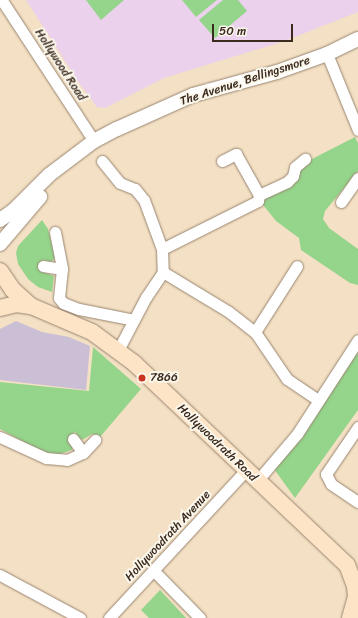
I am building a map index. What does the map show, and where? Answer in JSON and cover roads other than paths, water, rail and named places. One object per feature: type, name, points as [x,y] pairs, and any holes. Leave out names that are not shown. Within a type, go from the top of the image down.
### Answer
[{"type":"main road","name":"Hollywoodrath Road","points":[[0,271],[13,290],[30,306]]},
{"type":"main road","name":"Hollywoodrath Road","points":[[0,308],[16,304],[30,306],[92,332],[118,350],[153,380],[251,476],[347,565],[353,576],[357,597],[350,618]]},
{"type":"street","name":"Hollywood Road","points":[[3,2],[94,141]]},
{"type":"street","name":"The Avenue, Bellingsmore","points":[[0,220],[13,212],[49,175],[71,160],[94,141],[193,95],[277,72],[327,54],[358,39]]},
{"type":"street","points":[[327,54],[358,130]]},
{"type":"street","points":[[162,249],[258,201],[259,195],[236,154],[222,161]]},
{"type":"street","points":[[259,195],[287,182],[292,176],[295,167],[305,159]]},
{"type":"street","name":"The Avenue, Bellingsmore","points":[[0,244],[71,160]]},
{"type":"street","points":[[102,161],[120,183],[135,189],[144,200],[162,249],[163,272],[146,296],[118,350]]},
{"type":"street","points":[[340,202],[358,178]]},
{"type":"street","points":[[56,232],[62,269],[59,298],[63,303],[79,310],[134,320]]},
{"type":"street","points":[[43,266],[62,269]]},
{"type":"street","points":[[255,332],[297,266]]},
{"type":"street","points":[[163,272],[229,312],[255,332],[286,379],[318,400]]},
{"type":"street","name":"Hollywoodrath Avenue","points":[[109,618],[153,570],[297,434],[358,340]]},
{"type":"street","points":[[358,427],[326,474],[331,484],[358,502]]},
{"type":"street","points":[[0,437],[15,446],[46,458],[67,460],[83,453],[95,440]]},
{"type":"street","points":[[73,439],[83,453]]},
{"type":"street","points":[[153,570],[200,618]]},
{"type":"street","points":[[0,575],[80,618]]},
{"type":"place","name":"7866","points":[[142,378]]}]
